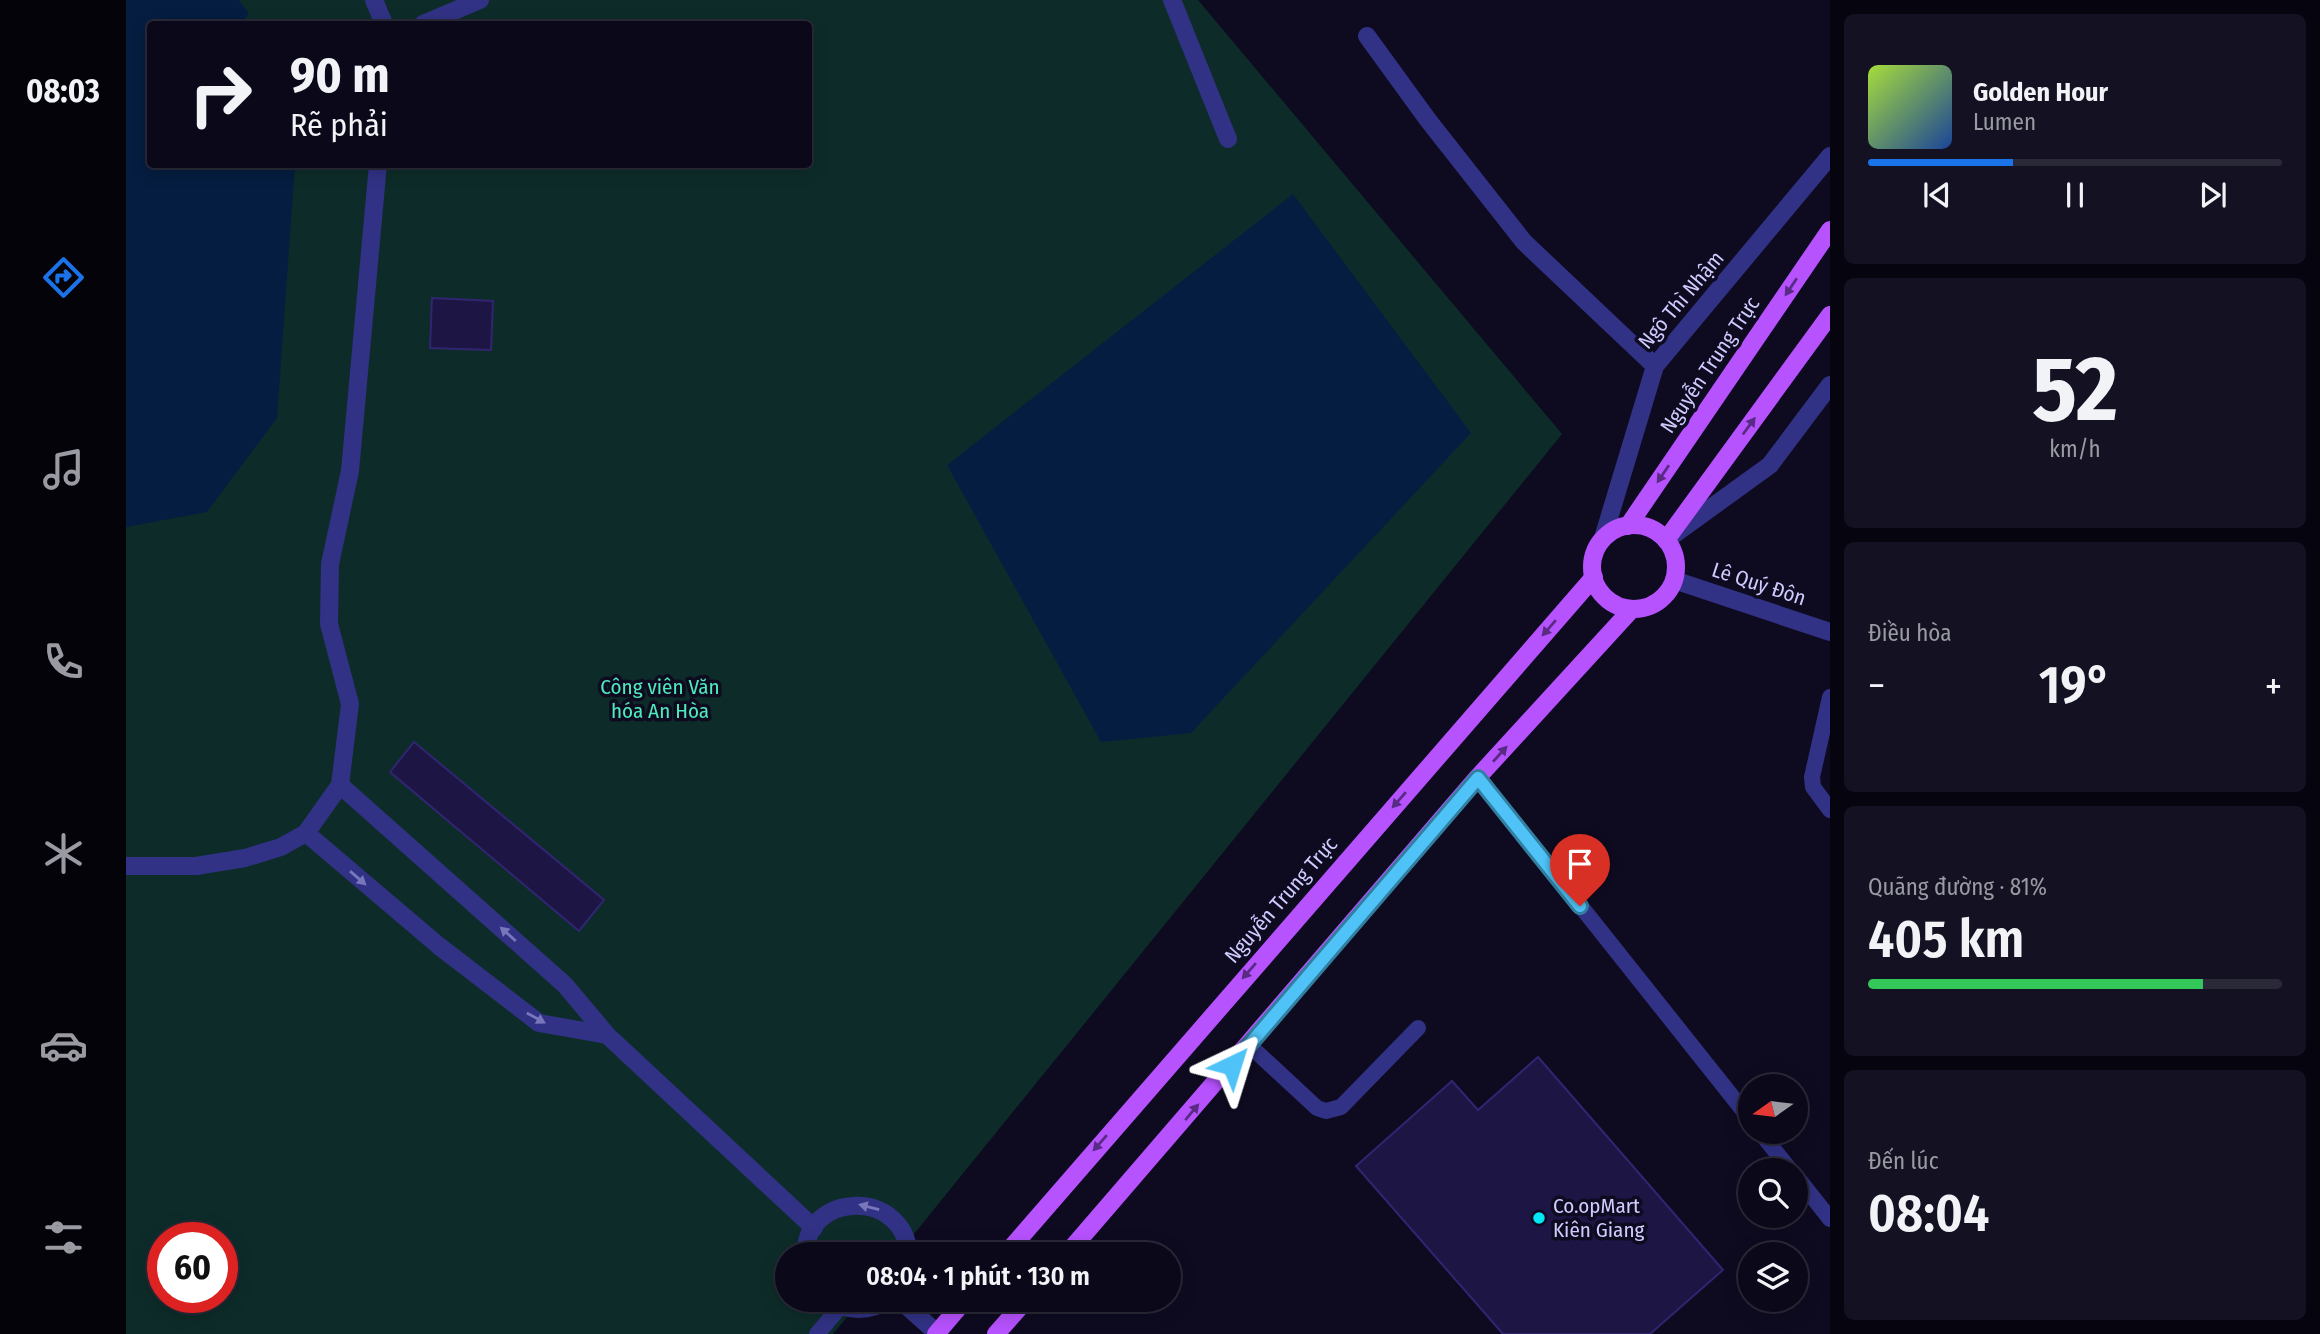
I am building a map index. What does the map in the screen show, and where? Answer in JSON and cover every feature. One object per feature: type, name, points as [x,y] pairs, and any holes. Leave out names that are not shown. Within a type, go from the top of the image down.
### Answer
[{"type":"main road","name":"Nguyễn Trung Trực","points":[[1628,526],[1830,230]]},
{"type":"main road","points":[[1666,540],[1830,315]]},
{"type":"main road","points":[[1077,1242],[1478,778],[1632,609],[1658,602],[1674,580],[1676,566],[1666,540],[1642,526],[1628,526],[1604,538],[1592,563],[1594,577],[1607,600],[1632,609]]},
{"type":"main road","name":"Nguyễn Trung Trực","points":[[1015,1242],[1594,577]]},
{"type":"main road","points":[[937,1334],[955,1312]]},
{"type":"main road","points":[[996,1334],[1015,1312]]},
{"type":"street","points":[[374,0],[383,21]]},
{"type":"street","points":[[430,21],[480,0]]},
{"type":"street","points":[[1172,0],[1228,139]]},
{"type":"street","points":[[1367,36],[1428,120],[1524,242],[1655,366]]},
{"type":"street","name":"Ngô Thì Nhậm","points":[[1604,538],[1655,366],[1830,156]]},
{"type":"street","points":[[126,866],[196,866],[245,858],[281,847],[306,833],[340,785],[350,704],[329,624],[330,564],[350,471],[378,168]]},
{"type":"street","points":[[1666,540],[1770,465],[1830,385]]},
{"type":"street","name":"Lê Quý Đôn","points":[[1674,580],[1830,632]]},
{"type":"street","points":[[340,785],[565,985],[607,1035],[814,1228]]},
{"type":"street","points":[[306,833],[439,946],[539,1023],[607,1035]]},
{"type":"street","points":[[810,1242],[814,1228],[831,1211],[853,1204],[877,1208],[896,1221],[908,1242]]},
{"type":"street","points":[[913,1312],[937,1334]]},
{"type":"lane","points":[[1830,696],[1812,777],[1813,787],[1830,810]]},
{"type":"lane","points":[[1478,778],[1738,1104]]},
{"type":"lane","points":[[1249,1045],[1317,1108],[1326,1111],[1346,1102],[1419,1028]]},
{"type":"lane","points":[[1770,1144],[1781,1158]]},
{"type":"lane","points":[[1808,1191],[1830,1219]]},
{"type":"lane","points":[[817,1334],[830,1312]]},
{"type":"green space","name":"Công viên Văn hóa An Hòa","points":[[126,0],[1198,0],[1562,434],[908,1242],[775,1242],[775,1312],[851,1312],[833,1334],[126,1334]]},
{"type":"water","points":[[126,0],[239,0],[249,14],[243,21],[147,21],[147,168],[295,168],[277,418],[207,512],[126,527]]},
{"type":"water","points":[[1293,194],[1471,433],[1191,733],[1101,742],[947,465]]},
{"type":"building","points":[[432,298],[493,301],[491,350],[430,348]]},
{"type":"building","points":[[414,742],[604,900],[579,931],[390,772]]},
{"type":"building","name":"Co.opMart Kiên Giang","points":[[1538,1057],[1723,1270],[1650,1334],[1503,1334],[1356,1166],[1452,1081],[1478,1110]]},
{"type":"place","name":"Co.opMart Kiên Giang","points":[[1539,1218]]},
{"type":"route","points":[[1232,1065],[1478,778],[1580,906]]}]
